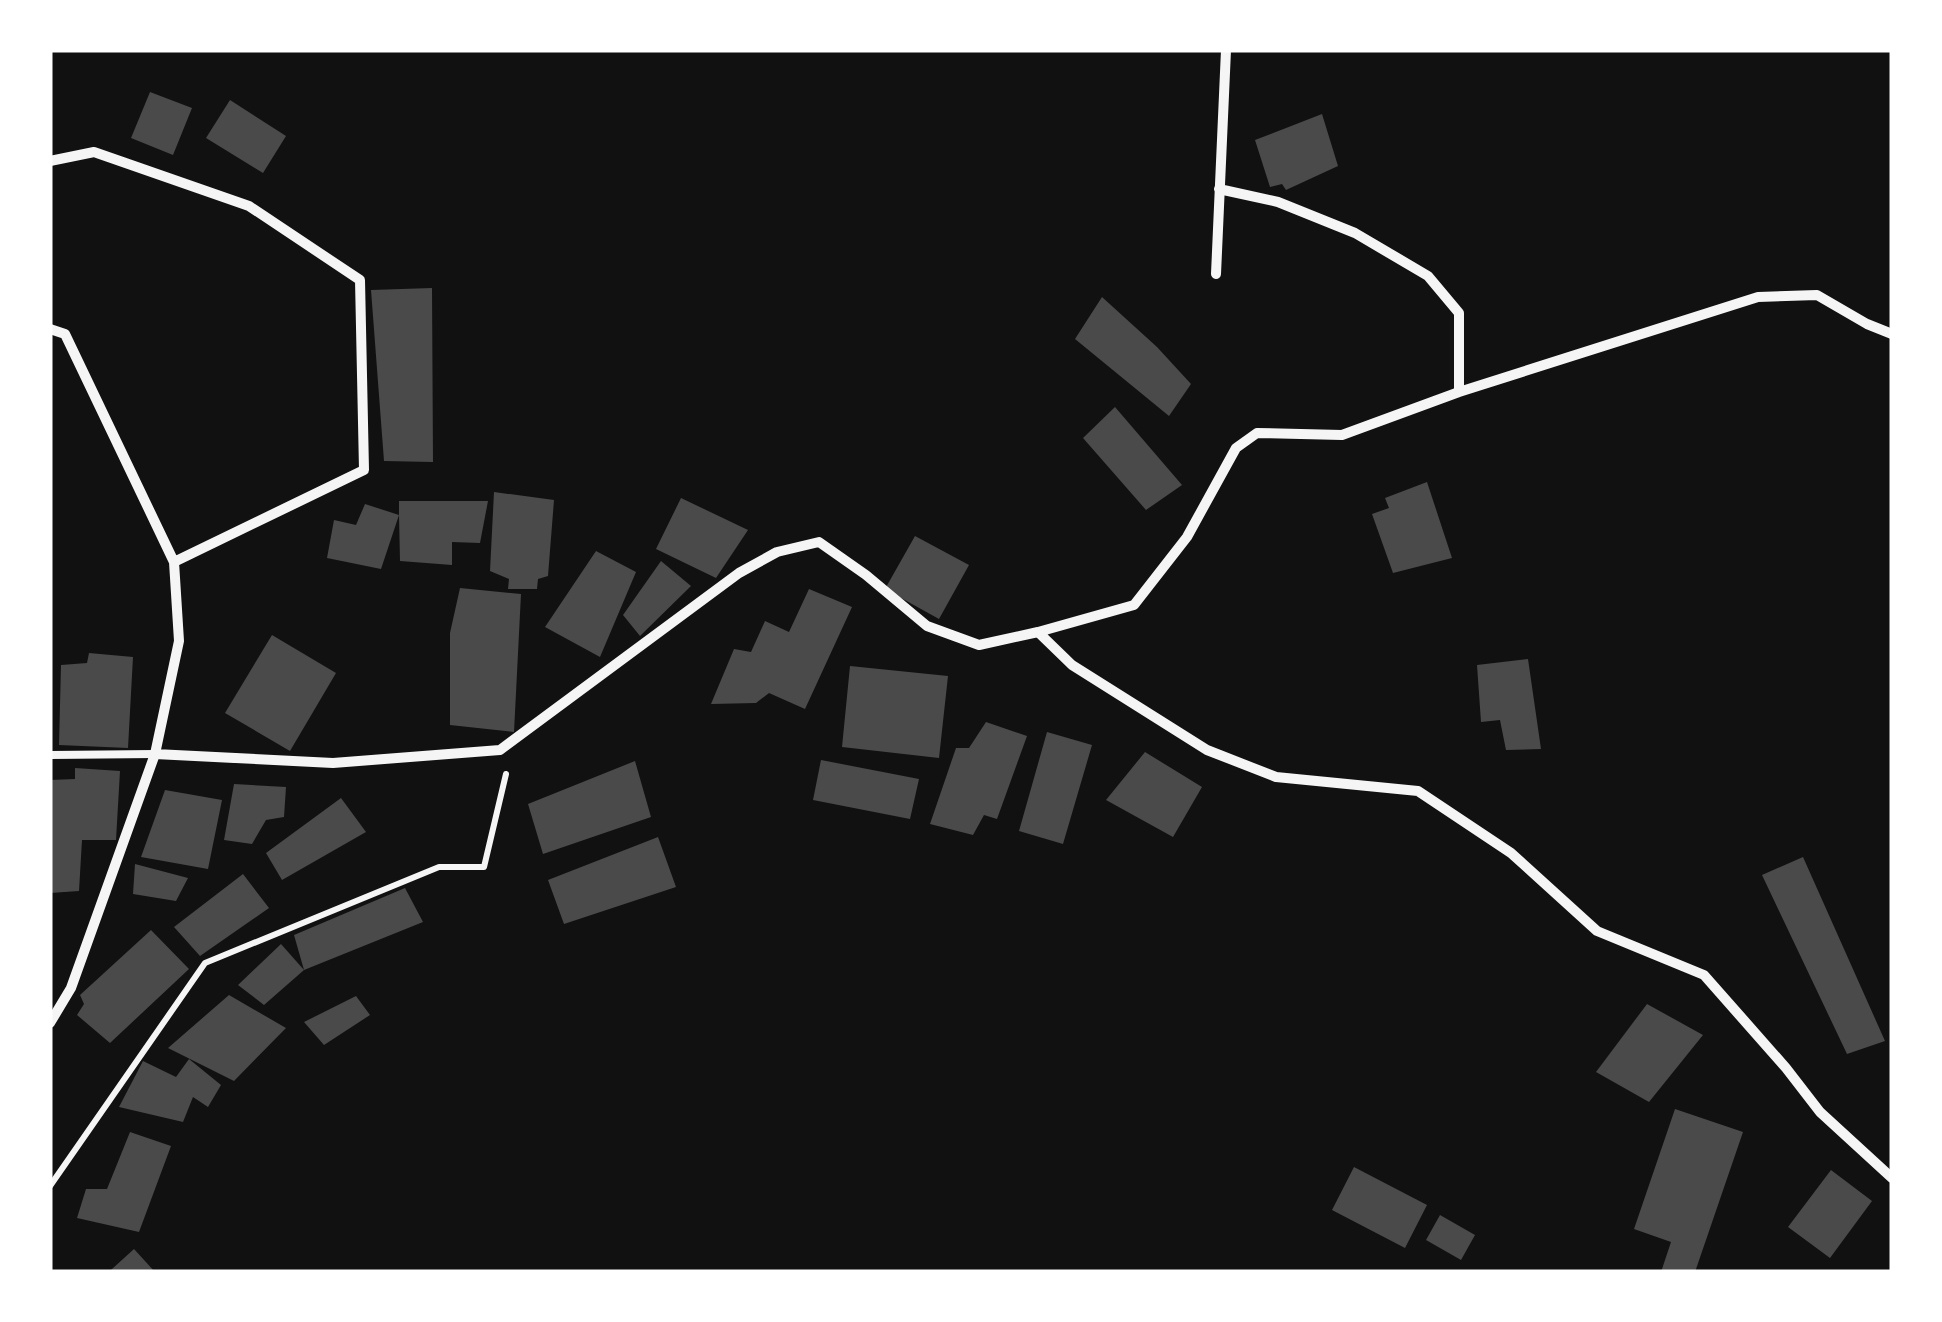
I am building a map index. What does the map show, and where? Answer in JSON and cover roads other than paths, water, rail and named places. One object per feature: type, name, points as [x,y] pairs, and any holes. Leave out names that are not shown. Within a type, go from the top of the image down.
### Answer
[{"type":"street","points":[[1216,274],[1226,50]]},
{"type":"street","points":[[50,161],[94,152],[249,206],[360,280],[364,470],[174,562]]},
{"type":"street","points":[[1220,189],[1278,202],[1355,233],[1428,276],[1460,313],[1460,392]]},
{"type":"street","points":[[155,754],[333,763],[500,750],[739,573],[777,552],[819,542],[927,626],[980,645],[1038,632],[1134,605],[1188,537],[1236,448],[1256,433],[1342,435],[1460,392],[1758,296],[1817,295],[1892,334]]},
{"type":"street","points":[[50,328],[65,334],[174,562],[179,641],[155,754],[72,988],[50,1023]]},
{"type":"street","points":[[1038,632],[1072,665],[1207,750],[1276,776],[1418,791],[1511,853],[1597,930],[1704,975],[1820,1112],[1892,1178]]},
{"type":"lane","points":[[50,755],[155,754]]}]
